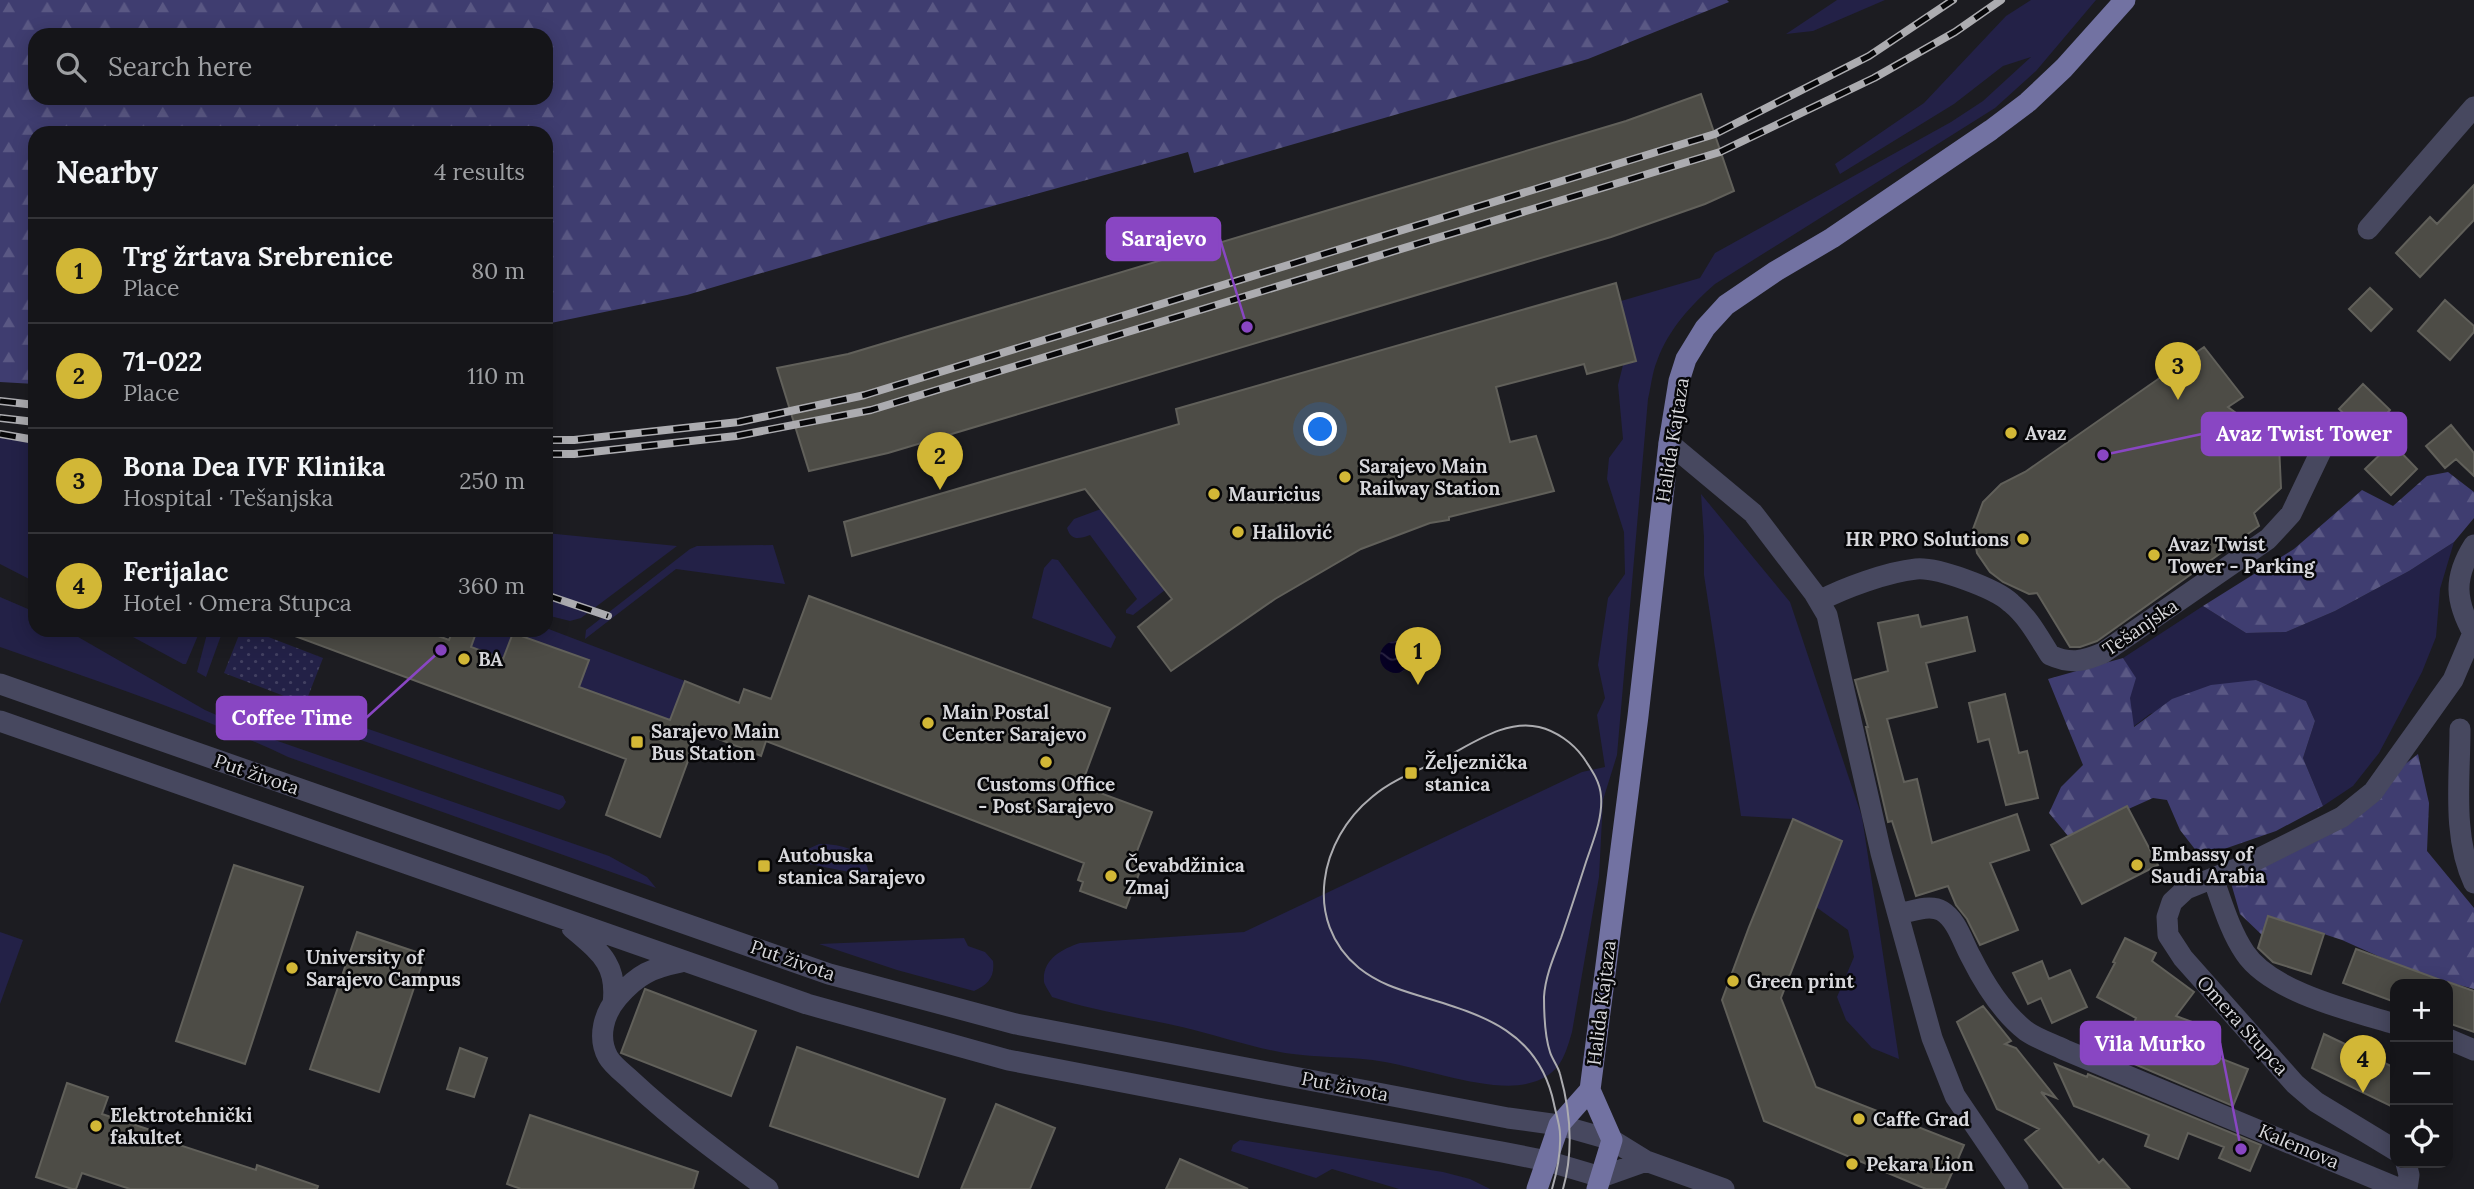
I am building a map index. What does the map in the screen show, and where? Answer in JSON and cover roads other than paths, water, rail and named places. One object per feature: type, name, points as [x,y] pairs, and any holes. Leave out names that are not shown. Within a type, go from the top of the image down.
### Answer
[{"type":"main road","name":"Halida Kajtaza","points":[[1612,1140],[1590,1090],[1638,716],[1669,443],[1679,380],[1686,359],[1704,328],[1726,305],[1832,238],[1991,131],[2028,102],[2064,68],[2124,0]]},
{"type":"main road","name":"Halida Kajtaza","points":[[1537,1189],[1559,1125],[1590,1090]]},
{"type":"main road","points":[[1599,1183],[1612,1140]]},
{"type":"street","points":[[2368,229],[2471,117]]},
{"type":"street","name":"Tešanjska","points":[[1819,601],[1844,588],[1917,569],[1953,576],[1987,588],[2010,601],[2030,622],[2050,655],[2075,663],[2088,660],[2103,653],[2269,539],[2291,514],[2334,424]]},
{"type":"street","points":[[1669,443],[1753,513],[1819,601],[1826,615],[1881,853],[1932,1038],[1955,1096],[2018,1189]]},
{"type":"street","points":[[2473,634],[2461,611],[2457,585],[2467,556],[2474,545]]},
{"type":"street","name":"Omera Stupca","points":[[2390,1147],[2325,1107],[2295,1084],[2183,958],[2168,935],[2167,917],[2172,902],[2186,889],[2278,849],[2342,817],[2373,792],[2454,680],[2473,634]]},
{"type":"street","name":"Put života","points":[[0,684],[829,974],[1016,1024],[1508,1118],[1559,1125],[1612,1140],[1646,1161],[1724,1189]]},
{"type":"street","points":[[2430,713],[2444,723],[2467,731],[2460,834],[2465,864],[2474,883]]},
{"type":"street","name":"Put života","points":[[0,721],[807,1004],[1008,1060],[1547,1161],[1599,1183]]},
{"type":"street","points":[[2213,878],[2233,930],[2246,955],[2272,978],[2301,993],[2390,1022]]},
{"type":"street","name":"Kalemova","points":[[1899,914],[1930,908],[1942,911],[1952,921],[1972,959],[2005,1010],[2027,1031],[2065,1050],[2400,1189]]},
{"type":"street","points":[[559,916],[602,954],[615,983],[613,1003]]},
{"type":"street","points":[[683,962],[653,968],[624,990],[613,1003],[604,1024],[602,1040],[608,1058],[668,1114],[768,1189]]},
{"type":"street","points":[[2453,1041],[2474,1050]]},
{"type":"street","points":[[1599,1183],[1646,1161]]},
{"type":"street","points":[[2407,1168],[2407,1189]]},
{"type":"water","points":[[1396,641],[1407,646],[1412,657],[1407,668],[1396,673],[1385,668],[1380,657],[1385,646]]},
{"type":"tram line","points":[[1552,1189],[1559,1155],[1560,1131],[1547,1079],[1536,1059],[1522,1043],[1486,1019],[1388,985],[1359,968],[1341,949],[1330,927],[1324,904],[1330,857],[1354,814],[1372,797],[1394,782],[1486,736],[1499,730],[1526,725],[1552,731],[1574,747],[1595,775],[1601,796],[1597,829],[1550,967],[1544,997],[1548,1046],[1560,1074],[1569,1117],[1569,1160],[1563,1189]]},
{"type":"railway","points":[[553,440],[739,422],[865,395],[1715,134],[1869,56],[1953,0]]},
{"type":"railway","points":[[553,454],[736,436],[871,410],[1720,152],[1874,78],[1955,32],[2001,0]]},
{"type":"railway","points":[[0,401],[28,404]]},
{"type":"railway","points":[[0,418],[28,421]]},
{"type":"railway","points":[[0,434],[28,439]]},
{"type":"railway","points":[[553,597],[608,616]]},
{"type":"place","name":"Sarajevo","points":[[1247,327]]},
{"type":"place","name":"Bona Dea IVF Klinika","points":[[2178,400]]},
{"type":"place","name":"Avaz","points":[[2011,433]]},
{"type":"place","name":"Avaz Twist Tower","points":[[2103,455]]},
{"type":"place","name":"Sarajevo Main Railway Station","points":[[1345,477]]},
{"type":"place","name":"71-022","points":[[940,490]]},
{"type":"place","name":"Mauricius","points":[[1214,494]]},
{"type":"place","name":"Halilović","points":[[1238,532]]},
{"type":"place","name":"HR PRO Solutions","points":[[2023,539]]},
{"type":"place","name":"Avaz Twist Tower - Parking","points":[[2154,555]]},
{"type":"place","name":"Coffee Time","points":[[441,650]]},
{"type":"place","name":"BA","points":[[464,659]]},
{"type":"place","name":"Trg žrtava Srebrenice","points":[[1418,685]]},
{"type":"place","name":"Main Postal Center Sarajevo","points":[[928,723]]},
{"type":"place","name":"Sarajevo Main Bus Station","points":[[637,742]]},
{"type":"place","name":"Customs Office - Post Sarajevo","points":[[1046,762]]},
{"type":"place","name":"Željeznička stanica","points":[[1411,773]]},
{"type":"place","name":"Embassy of Saudi Arabia","points":[[2137,865]]},
{"type":"place","name":"Autobuska stanica Sarajevo","points":[[764,866]]},
{"type":"place","name":"Čevabdžinica Zmaj","points":[[1111,876]]},
{"type":"place","name":"University of Sarajevo Campus","points":[[292,968]]},
{"type":"place","name":"Green print","points":[[1733,981]]},
{"type":"place","name":"Ferijalac","points":[[2363,1093]]},
{"type":"place","name":"Caffe Grad","points":[[1859,1119]]},
{"type":"place","name":"Elektrotehnički fakultet","points":[[96,1126]]},
{"type":"place","name":"Vila Murko","points":[[2241,1149]]},
{"type":"place","name":"Pekara Lion","points":[[1852,1164]]}]
